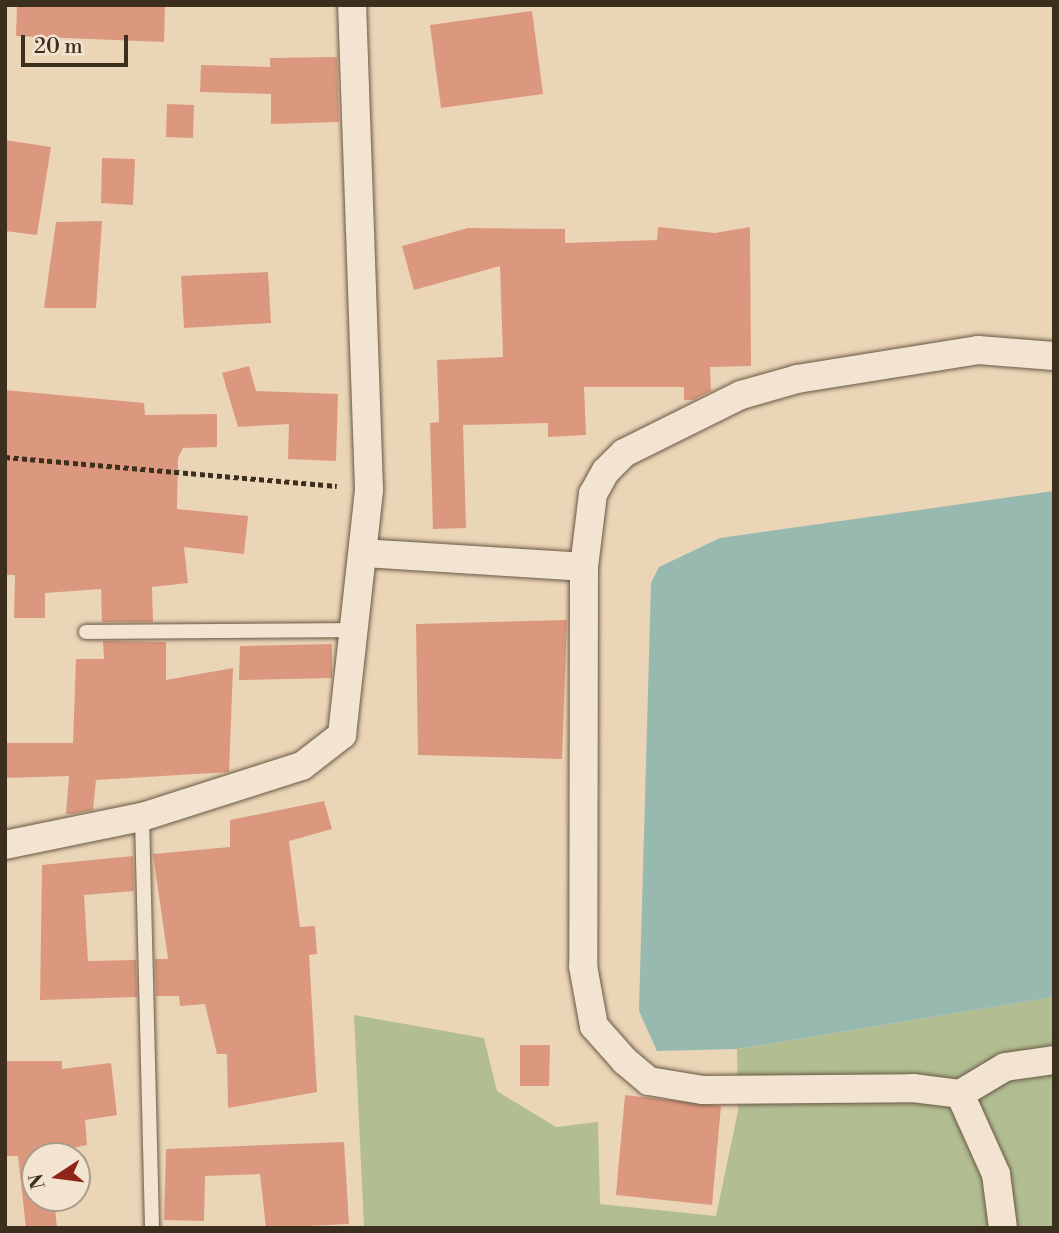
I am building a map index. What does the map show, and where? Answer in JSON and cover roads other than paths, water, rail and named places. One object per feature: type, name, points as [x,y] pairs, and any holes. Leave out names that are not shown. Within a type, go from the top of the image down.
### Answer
[{"type":"street","points":[[5,845],[142,817],[302,766],[330,750],[342,735],[369,489],[352,5]]},
{"type":"street","points":[[1054,356],[978,350],[797,379],[741,395],[624,453],[606,471],[593,494],[584,567],[583,966],[594,1026],[649,1081],[731,1093],[913,1088],[960,1094],[1005,1067],[1054,1060]]},
{"type":"street","points":[[363,554],[584,567]]},
{"type":"street","points":[[960,1094],[996,1174],[1003,1228]]},
{"type":"lane","points":[[86,632],[355,630]]},
{"type":"lane","points":[[142,817],[152,1228]]},
{"type":"water","points":[[1054,491],[1054,997],[737,1049],[657,1051],[639,1011],[651,583],[659,567],[720,538]]}]
